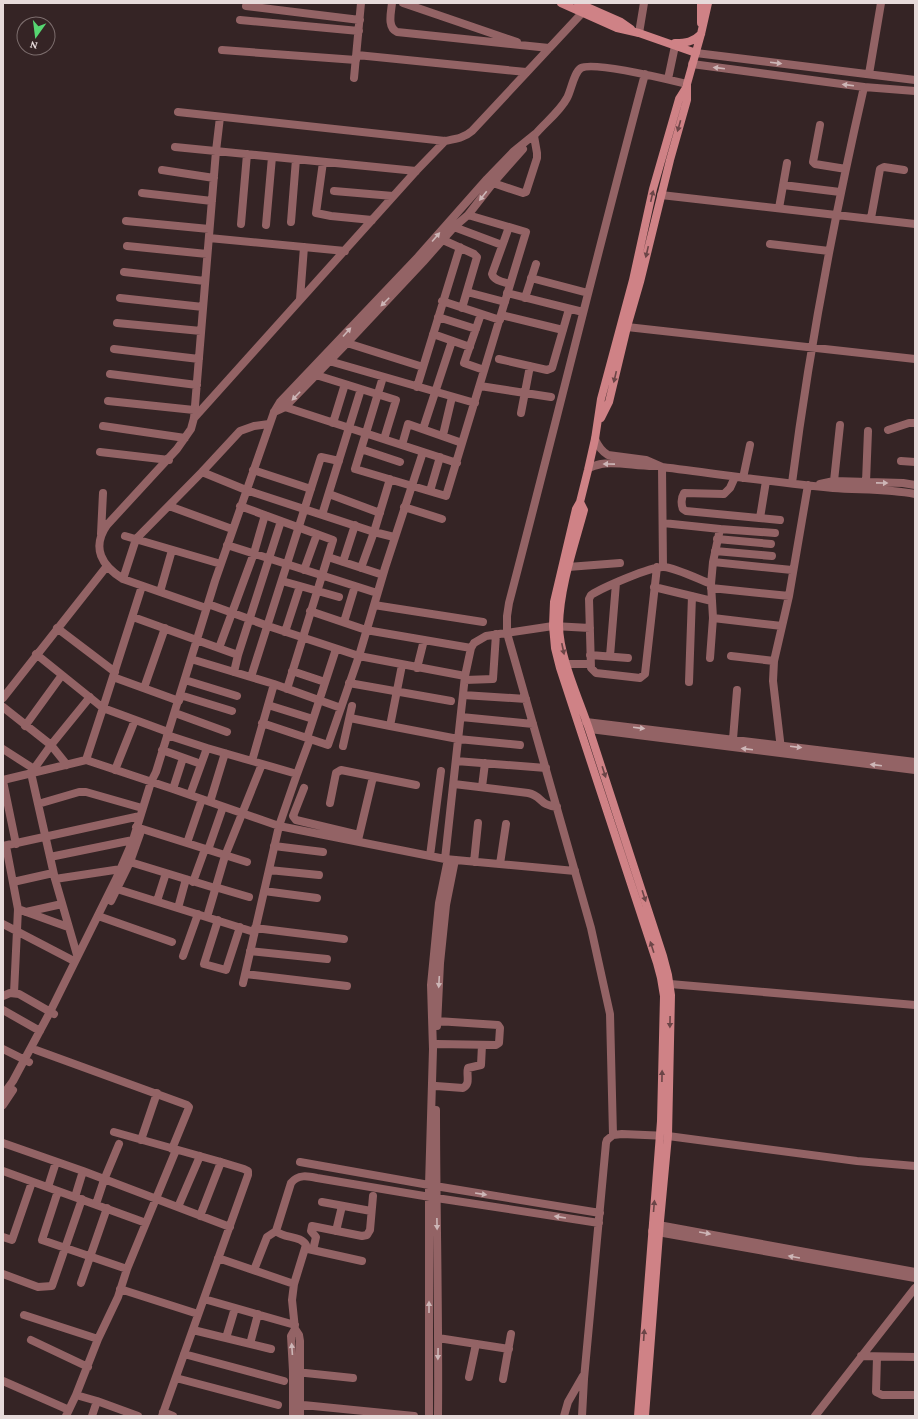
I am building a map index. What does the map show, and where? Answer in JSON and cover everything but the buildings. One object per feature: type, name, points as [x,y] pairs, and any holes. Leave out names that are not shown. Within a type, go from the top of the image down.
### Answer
[{"type":"main road","points":[[561,3],[618,28],[639,33],[696,53]]},
{"type":"main road","points":[[578,3],[621,22],[639,33]]},
{"type":"main road","points":[[672,45],[685,43],[696,39],[701,32],[701,3]]},
{"type":"main road","points":[[664,1136],[664,996],[662,978],[560,668],[555,648],[556,626],[554,602],[576,508],[580,502],[589,468],[598,424],[601,400],[633,280],[653,189],[679,99],[686,86],[696,53],[708,3]]},
{"type":"main road","points":[[598,424],[609,402],[661,195],[687,100],[686,86]]},
{"type":"main road","points":[[580,502],[584,510],[568,567],[556,626],[566,664],[588,726],[663,956],[670,984],[671,996],[664,1136],[638,1416]]},
{"type":"main road","points":[[645,1416],[656,1228]]},
{"type":"street","points":[[354,78],[361,3]]},
{"type":"street","points":[[392,3],[391,24],[393,30],[397,32],[549,48]]},
{"type":"street","points":[[402,3],[532,46]]},
{"type":"street","points":[[639,33],[644,3]]},
{"type":"street","points":[[869,74],[881,3]]},
{"type":"street","points":[[246,6],[360,20]]},
{"type":"street","points":[[178,112],[445,142],[465,137],[583,12]]},
{"type":"street","points":[[240,20],[359,31]]},
{"type":"street","points":[[668,80],[672,45]]},
{"type":"street","points":[[222,50],[356,58],[526,72]]},
{"type":"street","points":[[696,53],[915,80]]},
{"type":"street","points":[[692,64],[864,87],[915,91]]},
{"type":"street","points":[[274,412],[285,407],[347,343],[454,227],[468,215],[534,135],[563,105],[581,68],[602,67],[645,74],[686,86]]},
{"type":"street","points":[[613,1135],[610,1014],[591,928],[526,699],[509,633],[507,616],[509,603],[606,219],[645,74]]},
{"type":"street","points":[[792,483],[800,423],[829,251],[840,192],[864,87]]},
{"type":"street","points":[[100,534],[169,460],[191,429],[197,385],[209,229],[220,117]]},
{"type":"street","points":[[820,125],[814,162],[815,164],[846,169]]},
{"type":"street","points":[[493,183],[523,193],[526,192],[537,158],[534,135]]},
{"type":"street","points":[[3,1105],[18,1084],[40,1031],[52,1013],[130,862],[162,750],[175,713],[207,606],[232,529],[274,412],[280,402],[418,258],[487,179],[514,151],[534,135]]},
{"type":"street","points":[[194,414],[345,251],[416,171],[445,142]]},
{"type":"street","points":[[175,147],[416,171]]},
{"type":"street","points":[[241,224],[247,154]]},
{"type":"street","points":[[266,225],[272,157]]},
{"type":"street","points":[[291,222],[296,159]]},
{"type":"street","points":[[323,162],[316,213],[372,220]]},
{"type":"street","points":[[780,208],[787,163]]},
{"type":"street","points":[[872,218],[880,169],[884,167],[904,170]]},
{"type":"street","points":[[162,170],[214,178]]},
{"type":"street","points":[[783,185],[840,192]]},
{"type":"street","points":[[334,191],[393,196]]},
{"type":"street","points":[[142,193],[212,201]]},
{"type":"street","points":[[661,195],[915,224]]},
{"type":"street","points":[[383,377],[355,468],[446,496],[526,232],[468,215]]},
{"type":"street","points":[[126,221],[209,229]]},
{"type":"street","points":[[454,227],[502,245]]},
{"type":"street","points":[[509,227],[493,277],[510,284]]},
{"type":"street","points":[[209,238],[345,251]]},
{"type":"street","points":[[443,240],[460,247],[477,257],[462,308]]},
{"type":"street","points":[[770,244],[829,251]]},
{"type":"street","points":[[127,246],[207,254]]},
{"type":"street","points":[[300,299],[304,247]]},
{"type":"street","points":[[417,387],[442,301],[460,247]]},
{"type":"street","points":[[525,298],[536,264]]},
{"type":"street","points":[[124,272],[205,281]]},
{"type":"street","points":[[531,278],[588,293]]},
{"type":"street","points":[[467,292],[525,298],[583,312]]},
{"type":"street","points":[[120,298],[203,307]]},
{"type":"street","points":[[442,301],[481,314],[563,330]]},
{"type":"street","points":[[499,359],[547,370],[552,368],[569,309]]},
{"type":"street","points":[[481,314],[464,364],[484,370]]},
{"type":"street","points":[[438,317],[476,329]]},
{"type":"street","points":[[117,323],[201,331]]},
{"type":"street","points":[[627,327],[915,359]]},
{"type":"street","points":[[433,334],[470,347]]},
{"type":"street","points":[[423,429],[452,341]]},
{"type":"street","points":[[347,343],[423,367]]},
{"type":"street","points":[[114,349],[199,359]]},
{"type":"street","points":[[329,361],[474,403]]},
{"type":"street","points":[[522,412],[530,366]]},
{"type":"street","points":[[110,374],[197,385]]},
{"type":"street","points":[[316,375],[396,400],[384,439]]},
{"type":"street","points":[[333,423],[345,384]]},
{"type":"street","points":[[480,386],[551,397]]},
{"type":"street","points":[[322,515],[361,389]]},
{"type":"street","points":[[442,435],[452,397]]},
{"type":"street","points":[[108,401],[194,414]]},
{"type":"street","points":[[285,407],[457,463]]},
{"type":"street","points":[[888,430],[909,423],[915,423]]},
{"type":"street","points":[[123,580],[136,539],[240,431],[254,426],[269,424]]},
{"type":"street","points":[[402,445],[408,424],[462,443]]},
{"type":"street","points":[[834,480],[840,425]]},
{"type":"street","points":[[103,426],[185,438]]},
{"type":"street","points":[[866,482],[868,431]]},
{"type":"street","points":[[595,439],[600,449],[608,455],[646,460],[660,466]]},
{"type":"street","points":[[750,445],[739,477],[724,494],[684,493],[682,501],[683,509],[686,511],[780,520]]},
{"type":"street","points":[[361,449],[400,462]]},
{"type":"street","points":[[100,452],[169,460]]},
{"type":"street","points":[[262,723],[328,745],[359,656],[394,537],[423,452]]},
{"type":"street","points":[[251,677],[321,457],[339,461]]},
{"type":"street","points":[[430,491],[440,457]]},
{"type":"street","points":[[901,461],[915,462]]},
{"type":"street","points":[[589,468],[608,463],[645,467],[660,466],[766,481],[915,494]]},
{"type":"street","points":[[660,466],[663,523],[660,567],[654,587],[645,674],[640,678],[596,673],[590,668],[589,599],[591,595],[616,583],[660,567],[670,568],[711,586],[788,596]]},
{"type":"street","points":[[253,470],[311,489]]},
{"type":"street","points":[[202,472],[246,490],[374,532],[394,537]]},
{"type":"street","points":[[361,568],[374,532],[390,479]]},
{"type":"street","points":[[812,485],[834,480],[903,483],[915,485]]},
{"type":"street","points":[[760,518],[766,481]]},
{"type":"street","points":[[781,749],[773,681],[774,661],[792,570],[812,485]]},
{"type":"street","points":[[103,493],[99,542],[102,560],[111,572],[123,580],[232,613],[284,632],[359,656],[465,678],[493,679],[496,634]]},
{"type":"street","points":[[329,494],[380,512]]},
{"type":"street","points":[[169,506],[232,529]]},
{"type":"street","points":[[240,506],[333,540],[286,689]]},
{"type":"street","points":[[404,507],[442,519]]},
{"type":"street","points":[[219,648],[254,553],[265,515]]},
{"type":"street","points":[[234,672],[238,655],[282,521]]},
{"type":"street","points":[[663,523],[775,533]]},
{"type":"street","points":[[343,562],[355,525]]},
{"type":"street","points":[[710,658],[713,618],[711,586],[713,562],[720,529]]},
{"type":"street","points":[[304,570],[317,534]]},
{"type":"street","points":[[125,536],[221,564]]},
{"type":"street","points":[[718,539],[771,544]]},
{"type":"street","points":[[227,545],[377,593]]},
{"type":"street","points":[[160,592],[172,550]]},
{"type":"street","points":[[715,551],[772,556]]},
{"type":"street","points":[[328,557],[383,574]]},
{"type":"street","points":[[568,567],[620,562]]},
{"type":"street","points":[[713,562],[792,570]]},
{"type":"street","points":[[3,698],[36,654],[107,566]]},
{"type":"street","points":[[282,581],[340,597]]},
{"type":"street","points":[[610,656],[616,583]]},
{"type":"street","points":[[86,760],[142,586]]},
{"type":"street","points":[[284,632],[300,586]]},
{"type":"street","points":[[344,622],[355,586]]},
{"type":"street","points":[[654,587],[712,601]]},
{"type":"street","points":[[689,682],[692,596]]},
{"type":"street","points":[[374,605],[483,622]]},
{"type":"street","points":[[310,611],[366,630],[471,648]]},
{"type":"street","points":[[133,617],[238,655]]},
{"type":"street","points":[[713,618],[782,626]]},
{"type":"street","points":[[433,1186],[440,963],[458,739],[465,678],[471,648],[474,643],[480,639],[496,634],[556,626],[590,628]]},
{"type":"street","points":[[57,628],[114,675],[144,688],[232,711]]},
{"type":"street","points":[[144,688],[164,628]]},
{"type":"street","points":[[417,668],[424,640]]},
{"type":"street","points":[[243,983],[279,826],[336,649]]},
{"type":"street","points":[[36,654],[103,708],[207,748],[297,774]]},
{"type":"street","points":[[590,655],[628,658]]},
{"type":"street","points":[[731,656],[774,661]]},
{"type":"street","points":[[191,659],[274,684],[341,708]]},
{"type":"street","points":[[566,664],[590,664]]},
{"type":"street","points":[[390,726],[402,665]]},
{"type":"street","points":[[292,671],[325,682]]},
{"type":"street","points":[[25,726],[62,675]]},
{"type":"street","points":[[185,680],[237,696]]},
{"type":"street","points":[[349,683],[451,701]]},
{"type":"street","points":[[252,761],[274,684]]},
{"type":"street","points":[[733,739],[737,690]]},
{"type":"street","points":[[463,695],[526,699]]},
{"type":"street","points":[[76,958],[45,837],[33,771],[51,745],[90,697]]},
{"type":"street","points":[[268,705],[313,719]]},
{"type":"street","points":[[343,746],[352,706]]},
{"type":"street","points":[[3,707],[25,726],[51,745],[67,765]]},
{"type":"street","points":[[175,713],[227,732]]},
{"type":"street","points":[[350,718],[458,739],[520,745]]},
{"type":"street","points":[[461,718],[534,724]]},
{"type":"street","points":[[115,770],[135,720]]},
{"type":"street","points":[[588,726],[781,749],[915,762]]},
{"type":"street","points":[[588,726],[733,739],[781,749],[915,770]]},
{"type":"street","points":[[190,795],[207,748]]},
{"type":"street","points":[[3,749],[33,771]]},
{"type":"street","points":[[162,750],[201,764]]},
{"type":"street","points":[[187,843],[225,753]]},
{"type":"street","points":[[172,789],[183,758]]},
{"type":"street","points":[[16,844],[6,811],[3,780],[33,771],[86,760],[279,826],[358,838]]},
{"type":"street","points":[[456,761],[546,768]]},
{"type":"street","points":[[482,787],[484,763]]},
{"type":"street","points":[[207,917],[225,856],[262,764]]},
{"type":"street","points":[[330,803],[336,773],[341,770],[416,786]]},
{"type":"street","points":[[430,856],[441,771]]},
{"type":"street","points":[[358,838],[373,777]]},
{"type":"street","points":[[3,1095],[36,1050],[76,958],[121,868],[139,828],[141,812],[153,783]]},
{"type":"street","points":[[454,784],[534,794],[545,805],[557,807]]},
{"type":"street","points":[[304,788],[293,816],[294,818],[358,838],[430,856],[449,859],[575,871]]},
{"type":"street","points":[[38,804],[80,792],[86,792],[141,812]]},
{"type":"street","points":[[178,908],[206,849],[223,807]]},
{"type":"street","points":[[14,993],[18,909],[4,846],[141,812]]},
{"type":"street","points":[[474,862],[478,823]]},
{"type":"street","points":[[500,864],[506,824]]},
{"type":"street","points":[[139,828],[247,862]]},
{"type":"street","points":[[50,857],[133,840]]},
{"type":"street","points":[[274,846],[323,852]]},
{"type":"street","points":[[429,1416],[433,1197],[433,1049],[431,984],[439,903],[449,859]]},
{"type":"street","points":[[130,862],[190,881],[249,897]]},
{"type":"street","points":[[13,882],[121,868]]},
{"type":"street","points":[[268,870],[319,875]]},
{"type":"street","points":[[157,901],[166,873]]},
{"type":"street","points":[[117,889],[240,928],[344,939]]},
{"type":"street","points":[[264,891],[317,898]]},
{"type":"street","points":[[26,912],[62,904]]},
{"type":"street","points":[[18,909],[68,927]]},
{"type":"street","points":[[183,956],[198,914]]},
{"type":"street","points":[[101,917],[172,942]]},
{"type":"street","points":[[218,920],[204,964],[226,970],[240,928]]},
{"type":"street","points":[[3,924],[76,958]]},
{"type":"street","points":[[250,951],[327,959]]},
{"type":"street","points":[[245,974],[347,986]]},
{"type":"street","points":[[670,984],[915,1005]]},
{"type":"street","points":[[3,996],[14,993],[19,994],[52,1013]]},
{"type":"street","points":[[3,1010],[40,1031]]},
{"type":"street","points":[[437,1021],[498,1025],[500,1028],[499,1043],[496,1045],[437,1044]]},
{"type":"street","points":[[436,1086],[463,1088],[466,1086],[468,1083],[468,1068],[481,1066],[482,1045]]},
{"type":"street","points":[[3,1049],[27,1061]]},
{"type":"street","points":[[3,1380],[68,1413],[156,1199],[189,1107],[184,1103],[36,1050]]},
{"type":"street","points":[[141,1140],[157,1093]]},
{"type":"street","points":[[114,1132],[248,1171],[248,1175],[230,1227],[163,1414],[173,1416]]},
{"type":"street","points":[[582,1416],[606,1143],[607,1140],[613,1135],[664,1136],[857,1161],[915,1166]]},
{"type":"street","points":[[3,1142],[84,1171],[104,1180],[230,1227]]},
{"type":"street","points":[[96,1204],[119,1144]]},
{"type":"street","points":[[178,1207],[200,1156]]},
{"type":"street","points":[[48,1187],[56,1162]]},
{"type":"street","points":[[200,1216],[221,1162]]},
{"type":"street","points":[[300,1162],[433,1186],[600,1213]]},
{"type":"street","points":[[3,1171],[146,1223]]},
{"type":"street","points":[[3,1274],[38,1287],[52,1286],[65,1248],[84,1171]]},
{"type":"street","points":[[254,1270],[267,1237],[276,1231],[291,1182],[299,1177],[305,1176],[599,1223]]},
{"type":"street","points":[[3,1237],[12,1240],[32,1182]]},
{"type":"street","points":[[58,1191],[42,1240],[126,1269]]},
{"type":"street","points":[[293,1416],[296,1404],[300,1341],[295,1327],[292,1300],[294,1284],[309,1249],[316,1237],[311,1231],[312,1226],[362,1236],[367,1235],[370,1230],[373,1196]]},
{"type":"street","points":[[433,1197],[438,1338],[438,1416]]},
{"type":"street","points":[[322,1202],[371,1211]]},
{"type":"street","points":[[336,1231],[342,1206]]},
{"type":"street","points":[[81,1283],[107,1208]]},
{"type":"street","points":[[656,1228],[915,1272]]},
{"type":"street","points":[[656,1228],[915,1278]]},
{"type":"street","points":[[276,1231],[283,1236],[305,1242],[309,1249],[362,1261]]},
{"type":"street","points":[[218,1258],[294,1284]]},
{"type":"street","points":[[815,1416],[860,1356],[915,1288]]},
{"type":"street","points":[[120,1289],[198,1314]]},
{"type":"street","points":[[204,1299],[258,1314],[295,1327]]},
{"type":"street","points":[[226,1338],[235,1308]]},
{"type":"street","points":[[250,1344],[258,1314]]},
{"type":"street","points":[[24,1315],[98,1339]]},
{"type":"street","points":[[193,1330],[271,1349]]},
{"type":"street","points":[[503,1379],[512,1334]]},
{"type":"street","points":[[438,1338],[509,1349]]},
{"type":"street","points":[[31,1340],[88,1366]]},
{"type":"street","points":[[469,1377],[476,1344]]},
{"type":"street","points":[[184,1354],[284,1381]]},
{"type":"street","points":[[860,1356],[915,1357]]},
{"type":"street","points":[[876,1357],[876,1392],[882,1395],[915,1395]]},
{"type":"street","points":[[297,1372],[353,1378]]},
{"type":"street","points":[[564,1416],[568,1402],[585,1374]]},
{"type":"street","points":[[176,1378],[278,1405]]},
{"type":"street","points":[[76,1395],[97,1401],[123,1413],[138,1416]]},
{"type":"street","points":[[92,1416],[97,1401]]},
{"type":"street","points":[[296,1404],[300,1416]]},
{"type":"street","points":[[296,1404],[414,1416]]}]
